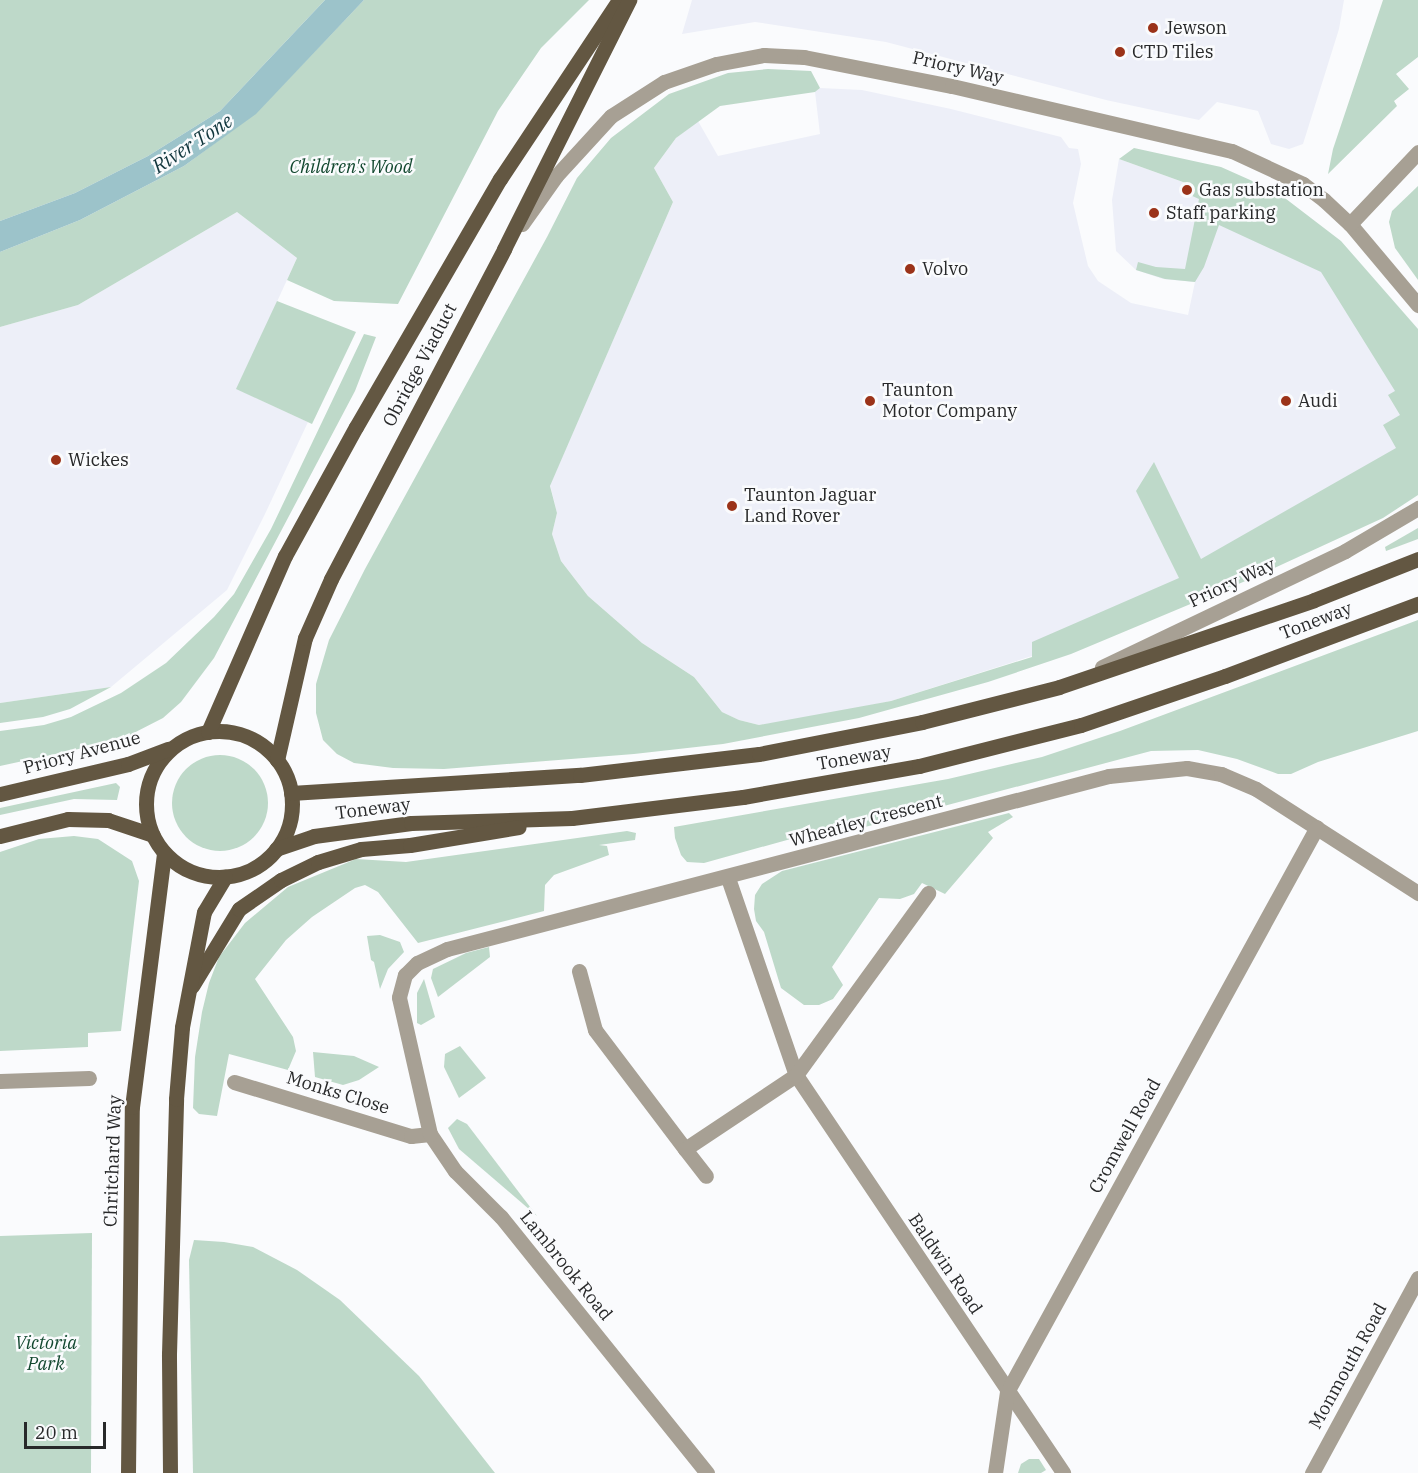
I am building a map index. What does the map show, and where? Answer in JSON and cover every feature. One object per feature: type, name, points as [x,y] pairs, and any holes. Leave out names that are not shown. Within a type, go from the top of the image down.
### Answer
[{"type":"main road","name":"Obridge Viaduct","points":[[208,732],[285,556],[356,427],[500,179],[619,0]]},
{"type":"main road","name":"Obridge Viaduct","points":[[277,760],[305,638],[330,579],[504,249],[629,0]]},
{"type":"main road","name":"Toneway","points":[[291,793],[580,775],[759,754],[922,722],[1059,687],[1314,600],[1418,559]]},
{"type":"main road","name":"Toneway","points":[[276,849],[314,836],[411,823],[572,818],[742,797],[918,766],[1081,725],[1225,676],[1418,603]]},
{"type":"main road","points":[[208,732],[228,732],[246,736],[277,760],[286,776],[291,793],[291,813],[286,832],[276,849],[253,868],[225,877],[192,872],[176,864],[164,853],[153,835],[147,817],[146,797],[150,778],[159,761],[173,747],[190,737],[208,732]]},
{"type":"main road","name":"Priory Avenue","points":[[0,794],[128,764],[173,747]]},
{"type":"main road","points":[[186,997],[240,909],[281,880],[299,871],[361,849],[443,840],[572,818]]},
{"type":"main road","points":[[0,836],[68,819],[108,820],[153,835]]},
{"type":"main road","name":"Chritchard Way","points":[[128,1473],[132,1107],[164,853]]},
{"type":"main road","points":[[170,1473],[169,1354],[176,1099],[186,997],[204,912],[225,877]]},
{"type":"street","name":"Priory Way","points":[[504,249],[556,176],[611,116],[664,81],[716,64],[764,55],[804,57],[941,84],[1232,151],[1303,184],[1350,224],[1418,305]]},
{"type":"street","points":[[1350,224],[1418,152]]},
{"type":"street","name":"Priory Way","points":[[1059,687],[1345,551],[1418,508]]},
{"type":"street","name":"Wheatley Crescent","points":[[416,1074],[399,997],[405,975],[417,963],[447,949],[728,878],[1109,776],[1187,768],[1221,774],[1256,789],[1418,893]]},
{"type":"street","name":"Cromwell Road","points":[[995,1473],[1007,1392],[1317,827]]},
{"type":"street","name":"Baldwin Road","points":[[728,878],[796,1075],[1063,1473]]},
{"type":"street","points":[[685,1149],[796,1075],[928,892]]},
{"type":"street","points":[[579,971],[595,1030],[706,1176]]},
{"type":"street","name":"Lambrook Road","points":[[416,1074],[430,1134],[455,1171],[501,1217],[708,1473]]},
{"type":"street","points":[[0,1081],[90,1078]]},
{"type":"street","name":"Monks Close","points":[[234,1082],[411,1136],[430,1134]]},
{"type":"street","name":"Monmouth Road","points":[[1312,1473],[1418,1278]]},
{"type":"shaded area","points":[[692,0],[1344,0],[1339,29],[1303,144],[1289,149],[1271,144],[1258,111],[1217,102],[1199,120],[1106,100],[886,42],[755,22],[682,34]]},
{"type":"shaded area","name":"Taunton Motor Company","points":[[820,88],[862,90],[951,109],[1061,137],[1069,148],[1078,149],[1081,164],[1073,203],[1088,266],[1098,281],[1131,303],[1188,315],[1195,282],[1163,279],[1136,270],[1116,251],[1112,200],[1119,159],[1243,207],[1377,295],[1418,471],[1032,656],[891,701],[798,720],[759,725],[739,720],[722,712],[694,677],[642,643],[588,596],[561,561],[552,534],[557,513],[550,485],[673,202],[654,168],[676,138],[698,121],[718,156],[820,134],[815,92]]},
{"type":"shaded area","points":[[237,212],[297,258],[237,389],[308,422],[265,514],[227,590],[111,687],[0,703],[0,327],[78,305]]},
{"type":"green space","points":[[0,0],[325,0],[220,111],[148,156],[75,193],[0,221]]},
{"type":"green space","name":"Children's Wood","points":[[364,0],[589,0],[541,48],[498,111],[398,304],[334,301],[287,280],[297,258],[237,212],[78,305],[0,327],[0,252],[80,220],[184,166],[256,113]]},
{"type":"green space","points":[[1383,0],[1418,0],[1418,57],[1396,74],[1409,89],[1394,101],[1397,106],[1328,174],[1333,149]]},
{"type":"green space","points":[[768,69],[811,71],[820,88],[815,92],[720,106],[676,138],[654,168],[673,202],[550,486],[557,513],[552,534],[561,561],[588,596],[642,643],[694,677],[722,712],[739,720],[759,725],[891,701],[1032,657],[1032,642],[1179,578],[1136,491],[1154,462],[1201,559],[1396,448],[1383,425],[1400,415],[1388,395],[1395,391],[1321,272],[1219,225],[1204,267],[1195,282],[1165,279],[1136,270],[1138,262],[1156,267],[1185,269],[1199,199],[1190,195],[1194,186],[1119,159],[1134,148],[1221,167],[1277,192],[1341,241],[1418,329],[1418,495],[1383,518],[1255,577],[1071,654],[988,682],[859,718],[723,744],[634,754],[444,769],[393,768],[354,763],[337,754],[323,740],[316,713],[316,684],[329,640],[365,569],[577,178],[611,138],[669,94],[728,73]]},
{"type":"green space","points":[[1418,186],[1418,280],[1395,248],[1389,222],[1392,211]]},
{"type":"green space","points":[[277,301],[356,332],[312,424],[236,389]]},
{"type":"green space","points":[[364,334],[376,337],[355,391],[214,658],[181,702],[163,718],[120,740],[0,766],[0,731],[44,725],[71,717],[121,693],[166,663],[214,617],[234,594],[271,529]]},
{"type":"green space","points":[[1418,528],[1418,539],[1386,551],[1385,547]]},
{"type":"green space","points":[[1418,620],[1418,731],[1318,762],[1291,774],[1278,774],[1237,759],[1198,750],[1151,751],[835,835],[830,828],[704,863],[687,862],[681,855],[675,838],[674,827],[948,779],[1042,757],[1120,731]]},
{"type":"green space","points":[[111,687],[70,709],[43,717],[0,723],[0,703]]},
{"type":"green space","points":[[220,755],[238,759],[254,769],[264,785],[268,803],[264,821],[254,837],[238,847],[220,851],[202,847],[186,837],[176,821],[172,803],[176,785],[186,769],[202,759]]},
{"type":"green space","points":[[116,783],[120,787],[117,800],[74,799],[0,815],[0,808]]},
{"type":"green space","points":[[1009,813],[1013,817],[988,832],[993,838],[945,894],[922,883],[914,894],[900,899],[879,898],[832,967],[843,985],[833,999],[819,1005],[804,1005],[781,988],[764,932],[756,921],[755,895],[762,884],[782,871]]},
{"type":"green space","points":[[627,831],[636,833],[635,840],[599,845],[607,846],[609,855],[554,875],[545,885],[544,911],[418,943],[378,892],[365,885],[355,888],[312,917],[286,940],[255,979],[293,1037],[296,1051],[288,1070],[229,1054],[217,1116],[199,1114],[193,1108],[195,1057],[202,1012],[209,983],[219,957],[245,923],[288,887],[356,859],[406,862]]},
{"type":"green space","points":[[74,836],[98,839],[132,861],[139,881],[121,1031],[88,1033],[88,1047],[0,1051],[0,852],[39,839]]},
{"type":"green space","points":[[380,935],[400,942],[404,952],[388,969],[380,989],[374,962],[371,960],[367,936]]},
{"type":"green space","points":[[489,947],[490,957],[438,997],[431,978],[433,969],[466,953]]},
{"type":"green space","points":[[424,979],[435,1017],[421,1025],[417,1023],[417,993]]},
{"type":"green space","points":[[460,1046],[486,1078],[459,1098],[444,1067],[445,1054]]},
{"type":"green space","points":[[313,1052],[354,1056],[379,1067],[359,1080],[343,1085],[315,1077]]},
{"type":"green space","points":[[457,1119],[467,1124],[537,1216],[459,1149],[448,1128]]},
{"type":"green space","name":"Victoria Park","points":[[92,1233],[91,1473],[0,1473],[0,1236]]},
{"type":"green space","points":[[194,1240],[253,1247],[297,1270],[340,1300],[419,1376],[495,1473],[193,1473],[189,1260]]},
{"type":"green space","points":[[1029,1459],[1039,1459],[1046,1470],[1041,1473],[1018,1473],[1021,1464]]},
{"type":"water","name":"River Tone","points":[[325,0],[364,0],[256,114],[184,166],[80,220],[0,252],[0,221],[75,193],[148,156],[220,111]]},
{"type":"place","name":"Jewson","points":[[1153,28]]},
{"type":"place","name":"CTD Tiles","points":[[1120,52]]},
{"type":"place","name":"Gas substation","points":[[1187,190]]},
{"type":"place","name":"Staff parking","points":[[1154,213]]},
{"type":"place","name":"Volvo","points":[[910,269]]},
{"type":"place","name":"Taunton Motor Company","points":[[870,401]]},
{"type":"place","name":"Audi","points":[[1286,401]]},
{"type":"place","name":"Wickes","points":[[56,460]]},
{"type":"place","name":"Taunton Jaguar Land Rover","points":[[732,506]]}]
